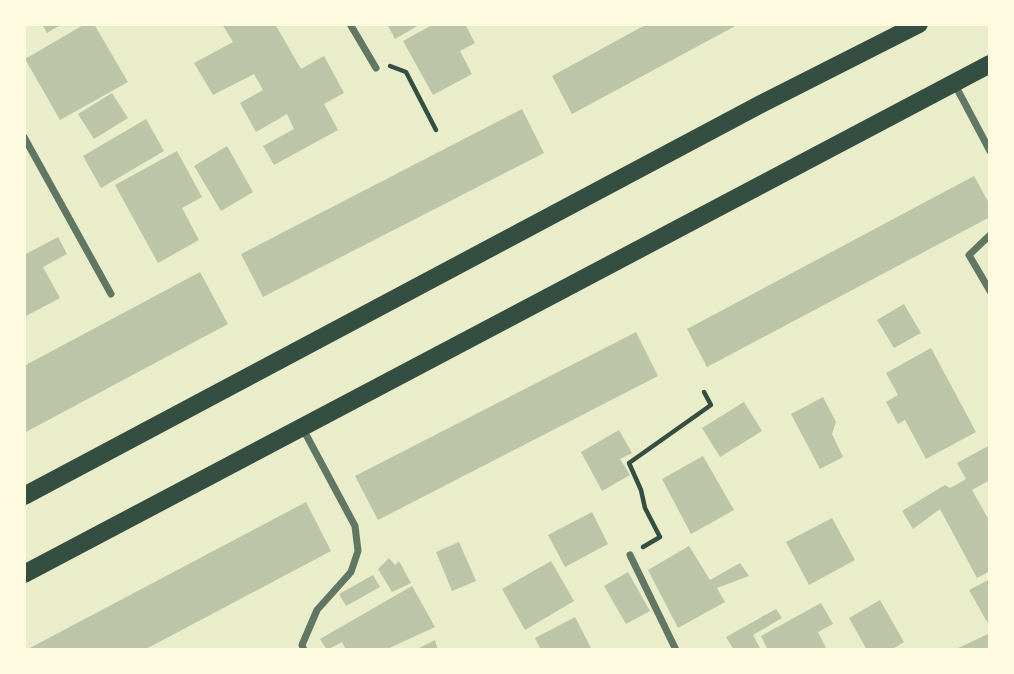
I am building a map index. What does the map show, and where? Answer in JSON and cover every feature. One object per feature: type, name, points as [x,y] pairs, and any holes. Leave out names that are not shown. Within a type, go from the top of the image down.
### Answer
[{"type":"main road","points":[[24,496],[725,123],[919,24]]},
{"type":"main road","points":[[24,574],[989,64]]},
{"type":"street","points":[[351,24],[376,68]]},
{"type":"street","points":[[954,82],[989,151]]},
{"type":"street","points":[[24,137],[111,294]]},
{"type":"street","points":[[989,235],[969,255],[989,291]]},
{"type":"street","points":[[302,427],[355,526],[358,551],[351,572],[317,610],[302,645],[304,649]]},
{"type":"street","points":[[630,555],[676,649]]},
{"type":"path","points":[[376,68],[393,65],[406,72],[436,130]]},
{"type":"path","points":[[630,555],[660,537],[645,508],[641,490],[629,463],[711,405],[704,392]]},
{"type":"building","points":[[42,24],[62,24],[47,33]]},
{"type":"building","points":[[85,24],[94,24],[128,82],[60,120],[25,59]]},
{"type":"building","points":[[222,24],[275,24],[301,69],[324,56],[344,93],[324,104],[338,130],[274,165],[263,146],[294,129],[287,114],[256,132],[240,103],[263,90],[254,74],[213,95],[194,63],[233,42]]},
{"type":"building","points":[[387,24],[421,24],[395,39]]},
{"type":"building","points":[[434,24],[465,24],[475,43],[460,51],[472,74],[433,95],[403,41]]},
{"type":"building","points":[[647,24],[739,24],[572,114],[552,76]]},
{"type":"building","points":[[112,93],[128,118],[94,139],[78,114]]},
{"type":"building","points":[[522,109],[544,153],[263,297],[241,254]]},
{"type":"building","points":[[146,119],[164,151],[101,188],[83,156]]},
{"type":"building","points":[[227,146],[253,192],[221,211],[194,166]]},
{"type":"building","points":[[177,151],[202,197],[182,208],[199,240],[158,263],[115,185]]},
{"type":"building","points":[[974,176],[990,205],[990,217],[707,367],[687,329]]},
{"type":"building","points":[[58,237],[67,254],[43,267],[60,298],[24,317],[24,255]]},
{"type":"building","points":[[200,272],[228,324],[24,433],[24,366]]},
{"type":"building","points":[[904,304],[921,333],[894,348],[877,320]]},
{"type":"building","points":[[636,332],[658,376],[378,520],[355,476]]},
{"type":"building","points":[[931,348],[976,432],[926,459],[905,420],[898,424],[886,402],[898,395],[886,373]]},
{"type":"building","points":[[823,397],[836,422],[832,434],[843,457],[820,469],[791,414]]},
{"type":"building","points":[[744,402],[762,431],[720,457],[702,428]]},
{"type":"building","points":[[619,430],[632,453],[620,459],[630,475],[602,491],[581,452]]},
{"type":"building","points":[[990,445],[990,480],[972,490],[990,522],[990,571],[977,578],[940,509],[913,529],[902,511],[945,485],[950,488],[966,479],[957,463]]},
{"type":"building","points":[[703,456],[734,510],[691,534],[662,479]]},
{"type":"building","points":[[306,502],[331,551],[144,650],[26,650]]},
{"type":"building","points":[[592,512],[608,544],[565,567],[548,535]]},
{"type":"building","points":[[832,518],[855,560],[809,585],[786,542]]},
{"type":"building","points":[[459,542],[476,581],[452,591],[436,552]]},
{"type":"building","points":[[689,546],[710,580],[740,563],[749,576],[717,588],[725,602],[678,628],[648,570]]},
{"type":"building","points":[[389,558],[395,565],[399,561],[411,583],[392,592],[378,569]]},
{"type":"building","points":[[551,561],[574,601],[525,630],[502,589]]},
{"type":"building","points":[[628,572],[650,611],[626,624],[604,586]]},
{"type":"building","points":[[373,575],[380,587],[346,606],[339,594]]},
{"type":"building","points":[[990,579],[990,627],[969,590]]},
{"type":"building","points":[[412,586],[435,627],[385,650],[346,650],[342,642],[327,650],[320,639]]},
{"type":"building","points":[[880,600],[904,642],[891,650],[867,650],[849,618]]},
{"type":"building","points":[[821,603],[833,624],[818,632],[827,650],[768,650],[761,636]]},
{"type":"building","points":[[776,609],[782,618],[753,635],[761,650],[734,650],[726,637]]},
{"type":"building","points":[[575,617],[592,650],[541,650],[535,638]]},
{"type":"building","points":[[990,633],[990,650],[954,650]]},
{"type":"building","points":[[435,640],[438,650],[415,650]]}]
